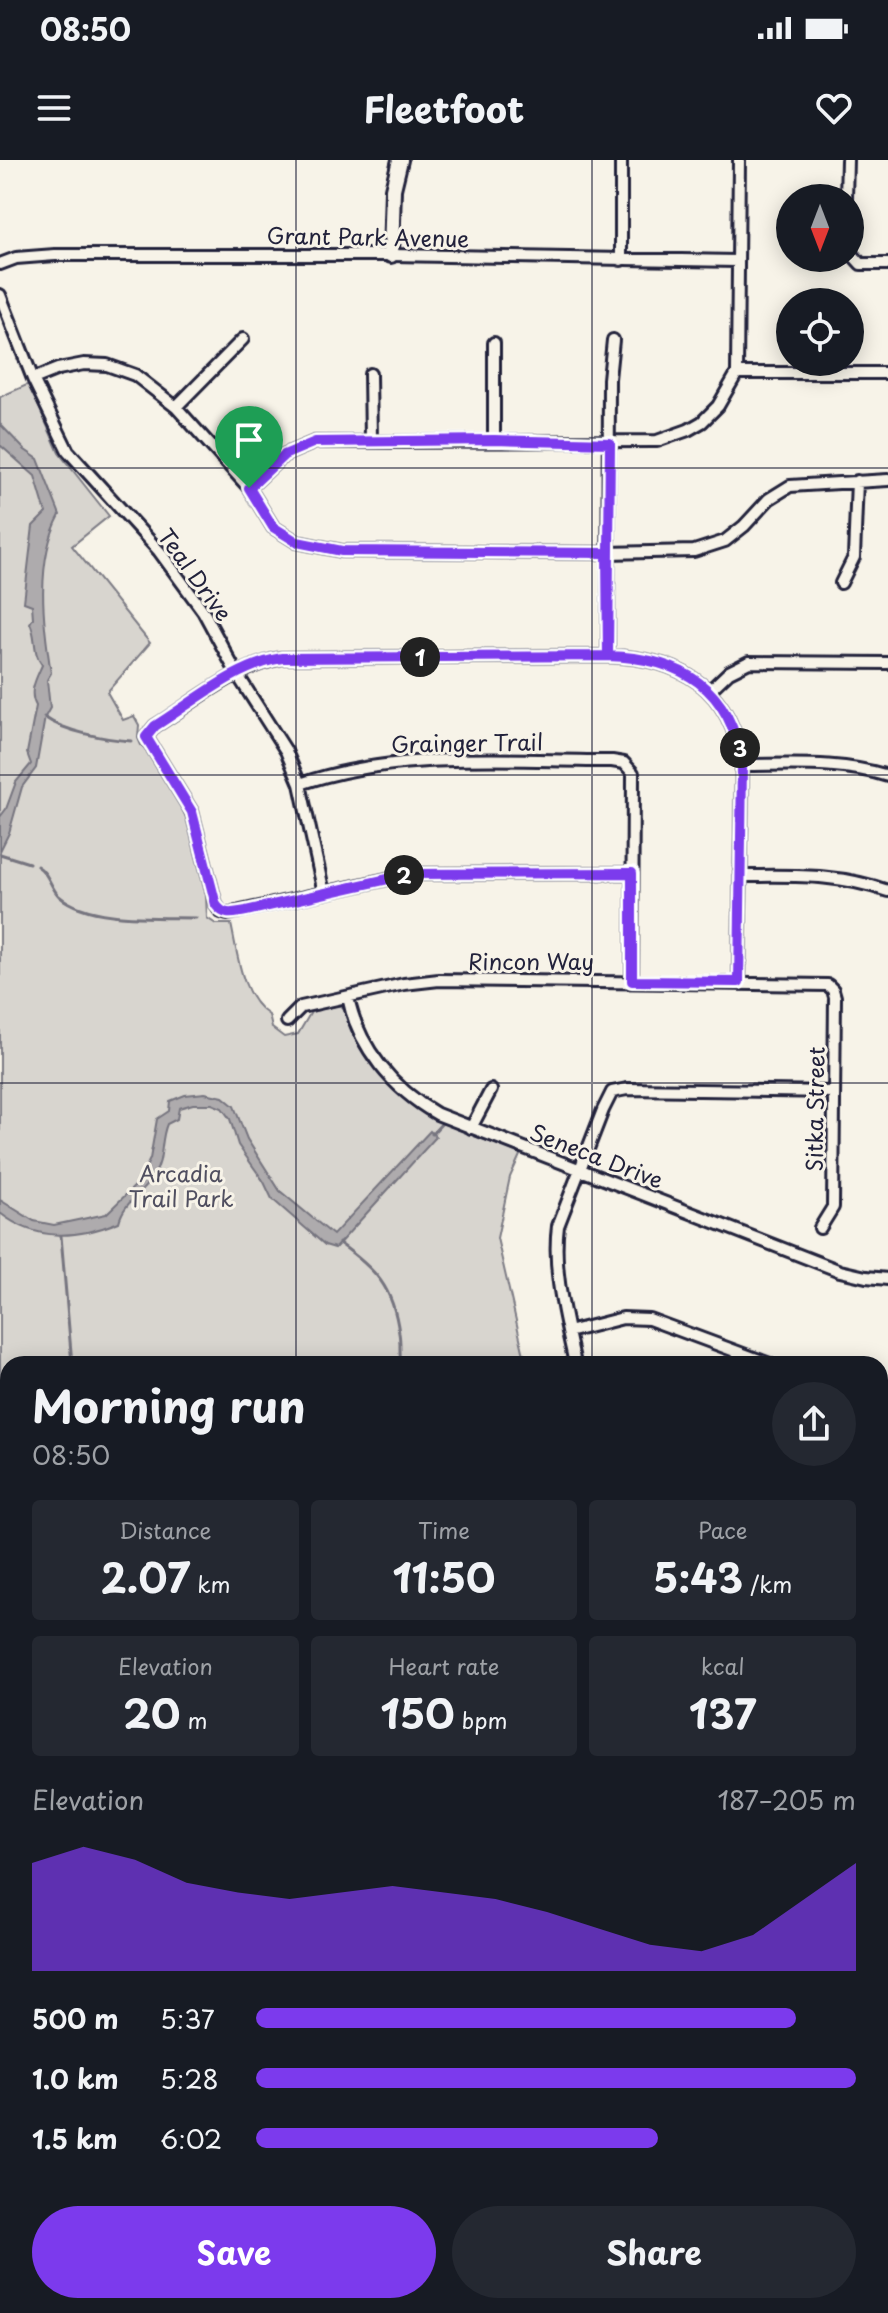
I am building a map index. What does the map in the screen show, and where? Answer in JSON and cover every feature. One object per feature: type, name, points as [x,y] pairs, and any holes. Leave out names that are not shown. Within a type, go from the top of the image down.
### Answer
[{"type":"street","points":[[391,255],[393,189],[400,160]]},
{"type":"street","points":[[621,160],[621,260]]},
{"type":"street","points":[[249,488],[284,455],[315,442],[657,441],[702,422],[718,406],[737,373],[739,160]]},
{"type":"street","points":[[846,184],[847,160]]},
{"type":"street","name":"Grant Park Avenue","points":[[0,264],[16,258],[55,255],[391,255],[737,261]]},
{"type":"street","points":[[864,264],[888,264]]},
{"type":"street","name":"Teal Drive","points":[[0,295],[33,379],[68,451],[159,551],[203,611],[237,674],[286,751],[300,784],[324,893]]},
{"type":"street","points":[[176,407],[243,339]]},
{"type":"street","points":[[608,656],[609,379],[613,340]]},
{"type":"street","points":[[494,343],[494,440]]},
{"type":"street","points":[[33,379],[58,369],[84,364],[107,365],[135,375],[176,407],[249,488],[273,527],[297,542],[342,551],[694,551],[725,541],[769,499],[790,486],[888,480]]},
{"type":"street","points":[[737,373],[888,373]]},
{"type":"street","points":[[370,374],[371,440]]},
{"type":"street","points":[[841,583],[854,557],[857,481]]},
{"type":"street","points":[[632,981],[632,873],[410,874],[246,911],[221,912],[216,905],[192,812],[146,737],[155,726],[237,674],[264,661],[282,658],[641,657],[683,671],[720,703],[738,738],[742,765],[739,982]]},
{"type":"street","points":[[709,691],[729,672],[749,662],[888,663]]},
{"type":"street","name":"Grainger Trail","points":[[300,784],[384,763],[624,763],[633,773],[632,873]]},
{"type":"street","points":[[742,765],[828,764],[888,776]]},
{"type":"street","points":[[741,876],[831,876],[888,891]]},
{"type":"street","name":"Rincon Way","points":[[287,1021],[301,1007],[404,984],[439,980],[820,983],[831,987]]},
{"type":"street","name":"Sitka Street","points":[[820,1228],[833,1207],[835,997],[831,987]]},
{"type":"street","name":"Seneca Drive","points":[[348,997],[357,1027],[373,1055],[395,1083],[425,1107],[471,1128],[840,1271],[888,1279]]},
{"type":"street","points":[[573,1356],[556,1244],[558,1226],[609,1097],[616,1090],[627,1089],[834,1092]]},
{"type":"street","points":[[471,1128],[491,1090]]},
{"type":"street","points":[[568,1332],[623,1318],[649,1319],[748,1356]]},
{"type":"green space","name":"Arcadia Trail Park","points":[[29,384],[59,453],[109,516],[72,546],[150,643],[107,692],[123,720],[134,716],[139,725],[141,745],[150,752],[175,792],[191,829],[206,894],[207,918],[216,924],[231,924],[242,974],[252,998],[269,1015],[272,1028],[284,1037],[298,1034],[311,1012],[339,1005],[344,1008],[372,1062],[398,1093],[448,1125],[521,1153],[510,1177],[497,1238],[524,1356],[0,1356],[0,397]]},
{"type":"shaded area","points":[[0,424],[38,459],[60,515],[52,533],[44,572],[44,613],[51,673],[47,680],[50,708],[45,717],[36,768],[22,787],[9,833],[0,851],[0,817],[16,782],[31,764],[27,753],[36,706],[33,691],[42,665],[30,623],[33,618],[32,605],[24,602],[33,526],[46,513],[35,476],[0,445]]},
{"type":"shaded area","points":[[205,1093],[223,1097],[234,1106],[247,1139],[280,1191],[333,1235],[430,1131],[436,1137],[335,1248],[325,1245],[272,1199],[238,1145],[230,1119],[222,1108],[212,1104],[179,1108],[177,1119],[167,1124],[157,1169],[125,1208],[119,1222],[88,1232],[58,1235],[28,1229],[0,1213],[0,1200],[34,1221],[54,1225],[106,1214],[138,1183],[150,1159],[157,1119],[169,1111],[170,1101],[185,1095]]},
{"type":"waterway","points":[[44,717],[74,731],[131,741]]},
{"type":"waterway","points":[[0,854],[29,863]]},
{"type":"waterway","points":[[37,866],[59,896],[88,910],[124,916],[196,918]]},
{"type":"waterway","points":[[432,1134],[443,1122]]},
{"type":"waterway","points":[[61,1236],[71,1356]]},
{"type":"waterway","points":[[339,1243],[363,1261],[387,1291],[396,1317],[401,1356]]},
{"type":"route","points":[[249,488],[273,527],[297,542],[342,551],[607,553],[608,656],[282,658],[264,661],[237,674],[155,726],[146,737],[192,812],[216,905],[221,912],[246,911],[410,874],[632,873],[632,981],[739,982],[742,765],[738,738],[720,703],[683,671],[641,657],[608,656],[610,443],[494,440],[315,442],[284,455],[249,488]]}]
